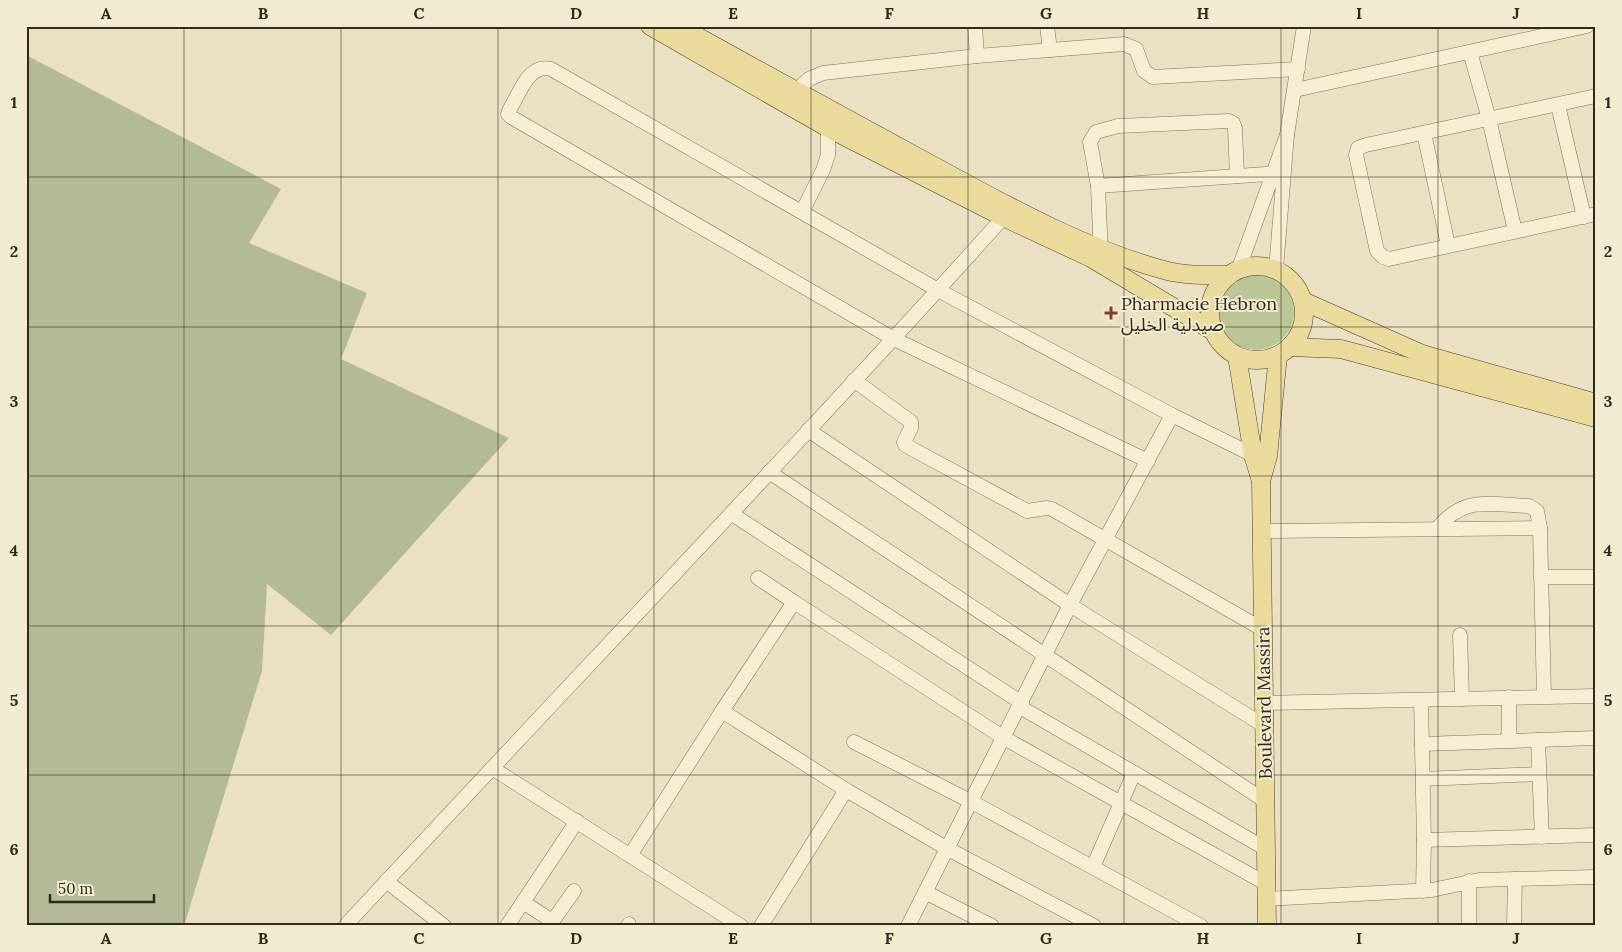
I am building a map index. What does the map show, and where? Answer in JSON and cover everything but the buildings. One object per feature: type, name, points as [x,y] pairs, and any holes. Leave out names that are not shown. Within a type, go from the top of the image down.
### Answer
[{"type":"main road","points":[[650,26],[1007,212]]},
{"type":"main road","points":[[679,26],[789,97],[828,128],[1101,257],[1213,331]]},
{"type":"main road","points":[[1101,257],[1191,274],[1234,272],[1258,265],[1276,269],[1293,282],[1304,301],[1419,362],[1596,418]]},
{"type":"main road","points":[[1234,272],[1219,284],[1211,301],[1210,320],[1213,331],[1223,346],[1237,356],[1250,360],[1265,360],[1284,351],[1341,349],[1419,362],[1596,403]]},
{"type":"main road","points":[[1260,455],[1284,351],[1303,326],[1304,301]]},
{"type":"main road","points":[[1237,356],[1260,455]]},
{"type":"main road","name":"Boulevard Massira","points":[[1260,455],[1267,926]]},
{"type":"street","points":[[975,26],[977,56]]},
{"type":"street","points":[[1047,26],[1050,50]]},
{"type":"street","points":[[1234,272],[1279,173],[1288,135],[1304,26]]},
{"type":"street","points":[[1295,90],[1588,26]]},
{"type":"street","points":[[789,97],[809,79],[823,74],[977,56],[1050,50],[1130,46],[1136,49],[1144,72],[1153,77],[1298,69]]},
{"type":"street","points":[[1470,52],[1490,120],[1515,231]]},
{"type":"street","points":[[1148,461],[892,338],[508,114],[533,70],[542,66],[551,69],[938,290],[1172,415],[1260,455]]},
{"type":"street","points":[[1558,105],[1590,215],[1389,259],[1383,257],[1377,251],[1356,155],[1358,148],[1596,96]]},
{"type":"street","points":[[1101,257],[1098,186],[1090,142],[1091,137],[1096,132],[1118,126],[1229,121],[1233,123],[1235,128],[1237,176]]},
{"type":"street","points":[[802,212],[823,170],[828,155],[828,128]]},
{"type":"street","points":[[1424,133],[1448,245]]},
{"type":"street","points":[[1098,186],[1279,173]]},
{"type":"street","points":[[1276,269],[1279,173]]},
{"type":"street","points":[[345,926],[662,586],[732,514],[1007,212]]},
{"type":"street","points":[[854,380],[911,422],[911,428],[904,442],[905,445],[1026,511],[1052,509],[1264,630]]},
{"type":"street","points":[[908,926],[1046,656],[1070,605],[1172,415]]},
{"type":"street","points":[[808,430],[1070,605],[1263,725]]},
{"type":"street","points":[[769,472],[1265,801]]},
{"type":"street","points":[[1437,530],[1454,511],[1473,505],[1529,506],[1537,511],[1540,528],[1544,696]]},
{"type":"street","points":[[732,514],[1021,705],[1266,849]]},
{"type":"street","points":[[1261,531],[1540,528]]},
{"type":"street","points":[[1541,577],[1596,577]]},
{"type":"street","points":[[758,578],[1004,738],[1122,804],[1267,891],[1423,891],[1441,889],[1469,881],[1596,877]]},
{"type":"street","points":[[631,854],[794,602]]},
{"type":"street","points":[[1460,635],[1462,699]]},
{"type":"street","points":[[1264,703],[1596,696]]},
{"type":"street","points":[[1509,697],[1509,740]]},
{"type":"street","points":[[1420,700],[1424,840],[1423,891]]},
{"type":"street","points":[[722,711],[846,790],[948,849],[1094,926]]},
{"type":"street","points":[[1422,744],[1596,738]]},
{"type":"street","points":[[1538,740],[1542,837]]},
{"type":"street","points":[[854,742],[972,802],[1201,926]]},
{"type":"street","points":[[492,768],[631,854],[727,922],[741,926]]},
{"type":"street","points":[[1093,867],[1134,773]]},
{"type":"street","points":[[1423,779],[1539,774]]},
{"type":"street","points":[[761,926],[846,790]]},
{"type":"street","points":[[507,926],[577,821]]},
{"type":"street","points":[[1424,840],[1596,835]]},
{"type":"street","points":[[1514,926],[1515,879]]},
{"type":"street","points":[[386,881],[444,926]]},
{"type":"street","points":[[1469,881],[1469,926]]},
{"type":"street","points":[[523,902],[551,923],[574,891]]},
{"type":"street","points":[[925,892],[992,926]]},
{"type":"green space","points":[[26,55],[281,189],[249,243],[367,293],[341,359],[509,438],[331,635],[267,584],[262,671],[184,926],[26,926]]},
{"type":"green space","points":[[1256,274],[1271,277],[1283,285],[1291,297],[1294,312],[1291,327],[1283,339],[1271,347],[1256,350],[1241,347],[1229,339],[1221,327],[1218,312],[1221,297],[1229,285],[1241,277]]},
{"type":"place","name":"Pharmacie Hebron صيدلية الخليل","points":[[1111,313]]}]
